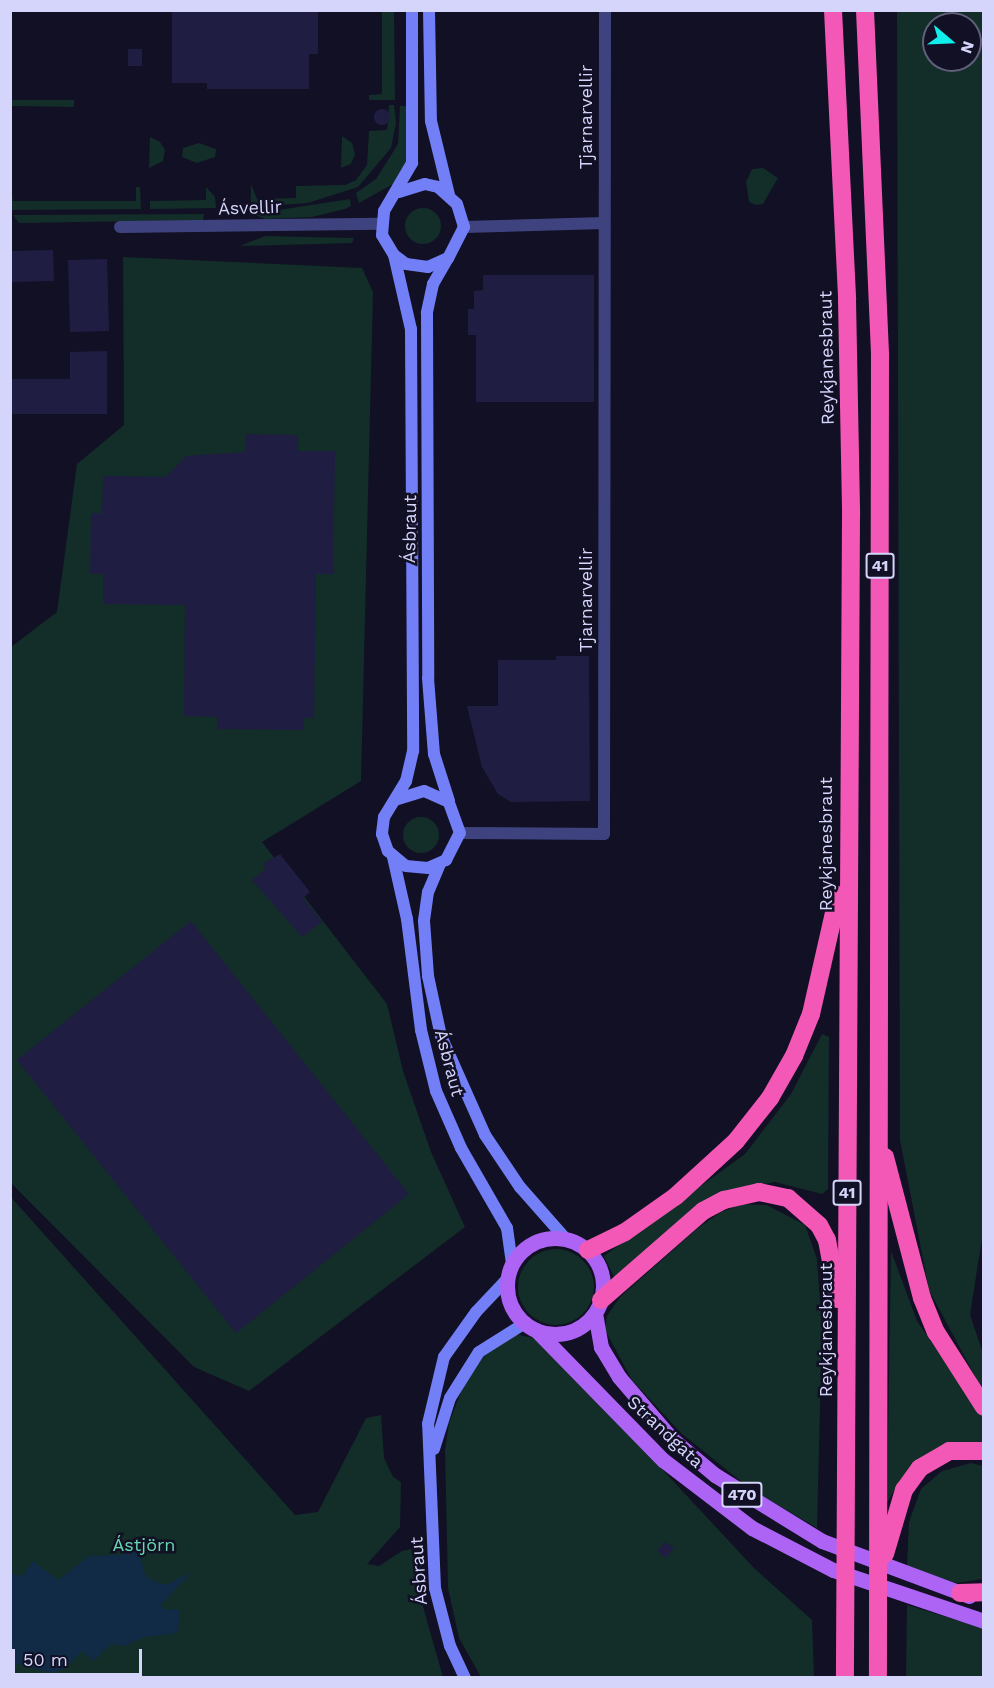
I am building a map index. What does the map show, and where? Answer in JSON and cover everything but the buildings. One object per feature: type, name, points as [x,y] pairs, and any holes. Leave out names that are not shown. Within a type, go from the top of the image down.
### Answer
[{"type":"highway","name":"Reykjanesbraut","points":[[833,10],[847,300],[851,515],[846,852],[845,1677]]},
{"type":"highway","name":"41","points":[[865,10],[880,355],[883,713],[877,1121],[882,1547]]},
{"type":"highway","points":[[588,1250],[625,1232],[676,1196],[736,1141],[770,1098],[794,1056],[811,1014],[846,852]]},
{"type":"highway","points":[[877,1121],[899,1222],[922,1298],[936,1332],[984,1407]]},
{"type":"highway","points":[[598,1307],[703,1211],[742,1194],[774,1193],[811,1215],[826,1240],[847,1353]]},
{"type":"highway","points":[[878,1677],[879,1579],[882,1547],[904,1490],[920,1468],[949,1451],[984,1452]]},
{"type":"highway","points":[[960,1593],[984,1593]]},
{"type":"main road","points":[[510,1271],[541,1240],[565,1239],[588,1250]]},
{"type":"main road","name":"470","points":[[588,1250],[601,1271],[598,1307]]},
{"type":"main road","name":"470","points":[[510,1271],[510,1303],[530,1326]]},
{"type":"main road","points":[[530,1326],[575,1330],[598,1307]]},
{"type":"main road","name":"Strandgata","points":[[598,1307],[601,1347],[619,1377],[665,1431],[708,1470],[797,1529],[960,1593],[984,1600]]},
{"type":"main road","name":"Strandgata","points":[[530,1326],[663,1460],[752,1528],[833,1570],[984,1621]]},
{"type":"street","points":[[412,10],[412,163],[399,192],[390,200],[381,224],[394,255],[420,267],[448,258],[464,227]]},
{"type":"street","points":[[429,10],[431,121],[449,195],[464,227]]},
{"type":"street","name":"Tjarnarvellir","points":[[460,833],[604,834],[604,10]]},
{"type":"street","points":[[399,192],[425,184],[449,195]]},
{"type":"street","points":[[464,227],[604,223]]},
{"type":"street","name":"Ásvellir","points":[[120,227],[381,224]]},
{"type":"street","name":"Ásbraut","points":[[394,255],[411,329],[412,403],[413,751],[397,799]]},
{"type":"street","name":"Ásbraut","points":[[448,258],[433,284],[427,313],[428,678],[434,754],[449,802]]},
{"type":"street","points":[[424,791],[449,802],[460,833],[451,855],[440,864],[418,869],[393,857],[384,842],[382,825],[397,799],[424,791]]},
{"type":"street","name":"Ásbraut","points":[[393,857],[436,1091],[461,1148],[507,1228],[510,1271],[476,1312],[444,1357],[428,1424],[433,1532],[441,1620],[465,1677]]},
{"type":"street","name":"Ásbraut","points":[[440,864],[428,892],[424,921],[428,976],[445,1047],[485,1135],[520,1187],[565,1239]]},
{"type":"street","name":"Ásbraut","points":[[431,1460],[450,1398],[479,1352],[530,1326]]},
{"type":"green space","points":[[382,11],[394,11],[395,100],[369,100],[369,95],[382,94]]},
{"type":"green space","points":[[897,11],[983,11],[984,1225],[970,1315],[983,1353],[983,1391],[929,1290],[900,1140]]},
{"type":"green space","points":[[11,100],[74,100],[74,107],[11,106]]},
{"type":"green space","points":[[389,105],[394,105],[396,123],[391,148],[358,187],[308,203],[251,207],[251,184],[257,199],[296,198],[296,186],[345,185],[356,180],[367,165],[369,131],[387,130]]},
{"type":"green space","points":[[400,106],[407,106],[408,158],[395,183],[359,203],[356,193],[376,179],[398,144]]},
{"type":"green space","points":[[342,136],[352,143],[355,154],[351,164],[341,168]]},
{"type":"green space","points":[[150,137],[160,142],[165,150],[163,161],[149,168]]},
{"type":"green space","points":[[199,143],[216,149],[215,157],[197,163],[182,157],[183,148]]},
{"type":"green space","points":[[763,168],[778,178],[763,204],[756,205],[749,202],[746,182],[752,169]]},
{"type":"green space","points":[[11,187],[13,201],[136,201],[136,187],[140,187],[141,209],[11,210]]},
{"type":"green space","points":[[206,187],[215,197],[216,208],[150,209],[150,201],[206,200]]},
{"type":"green space","points":[[350,199],[351,206],[345,209],[312,217],[265,219],[253,214]]},
{"type":"green space","points":[[423,208],[435,214],[441,226],[435,238],[423,244],[411,238],[405,226],[411,214]]},
{"type":"green space","points":[[204,214],[203,220],[19,223],[13,215]]},
{"type":"green space","points":[[265,236],[354,238],[352,243],[240,246]]},
{"type":"green space","points":[[123,257],[362,268],[373,292],[361,781],[262,842],[387,1004],[403,1071],[431,1152],[465,1227],[249,1391],[194,1367],[11,1183],[11,647],[57,612],[77,464],[124,425]]},
{"type":"green space","points":[[421,817],[434,822],[439,835],[434,848],[421,853],[408,848],[403,835],[408,822]]},
{"type":"green space","points":[[822,1034],[829,1037],[828,1189],[822,1194],[775,1182],[722,1192],[614,1277],[604,1256],[745,1154],[791,1094]]},
{"type":"green space","name":"Ástjörn","points":[[10,1196],[295,1515],[318,1512],[366,1418],[381,1415],[384,1458],[393,1477],[401,1482],[400,1527],[367,1564],[379,1566],[402,1551],[421,1547],[422,1603],[443,1677],[11,1677]]},
{"type":"green space","points":[[743,1204],[767,1205],[805,1225],[817,1259],[822,1329],[817,1528],[749,1488],[681,1433],[632,1380],[605,1330],[607,1316],[620,1297],[698,1228],[721,1212]]},
{"type":"green space","points":[[556,1249],[570,1252],[583,1260],[591,1273],[594,1287],[591,1301],[583,1314],[570,1322],[556,1325],[542,1322],[529,1314],[521,1301],[518,1287],[521,1273],[529,1260],[542,1252]]},
{"type":"green space","points":[[891,1251],[917,1321],[983,1418],[984,1445],[926,1457],[900,1480],[887,1503]]},
{"type":"green space","points":[[515,1334],[542,1340],[754,1568],[812,1620],[814,1677],[481,1677],[459,1638],[448,1588],[445,1450],[449,1423],[466,1379],[492,1346]]},
{"type":"green space","points":[[971,1463],[983,1466],[983,1579],[956,1583],[907,1567],[909,1522],[921,1489],[942,1471]]},
{"type":"green space","points":[[907,1605],[983,1628],[983,1677],[906,1678]]},
{"type":"water","name":"Ástjörn","points":[[139,1549],[145,1576],[161,1584],[168,1584],[192,1571],[161,1605],[165,1610],[180,1609],[178,1633],[145,1637],[125,1646],[111,1644],[93,1661],[82,1651],[65,1668],[52,1673],[11,1662],[12,1574],[23,1576],[33,1561],[58,1580],[89,1556],[121,1555]]}]
